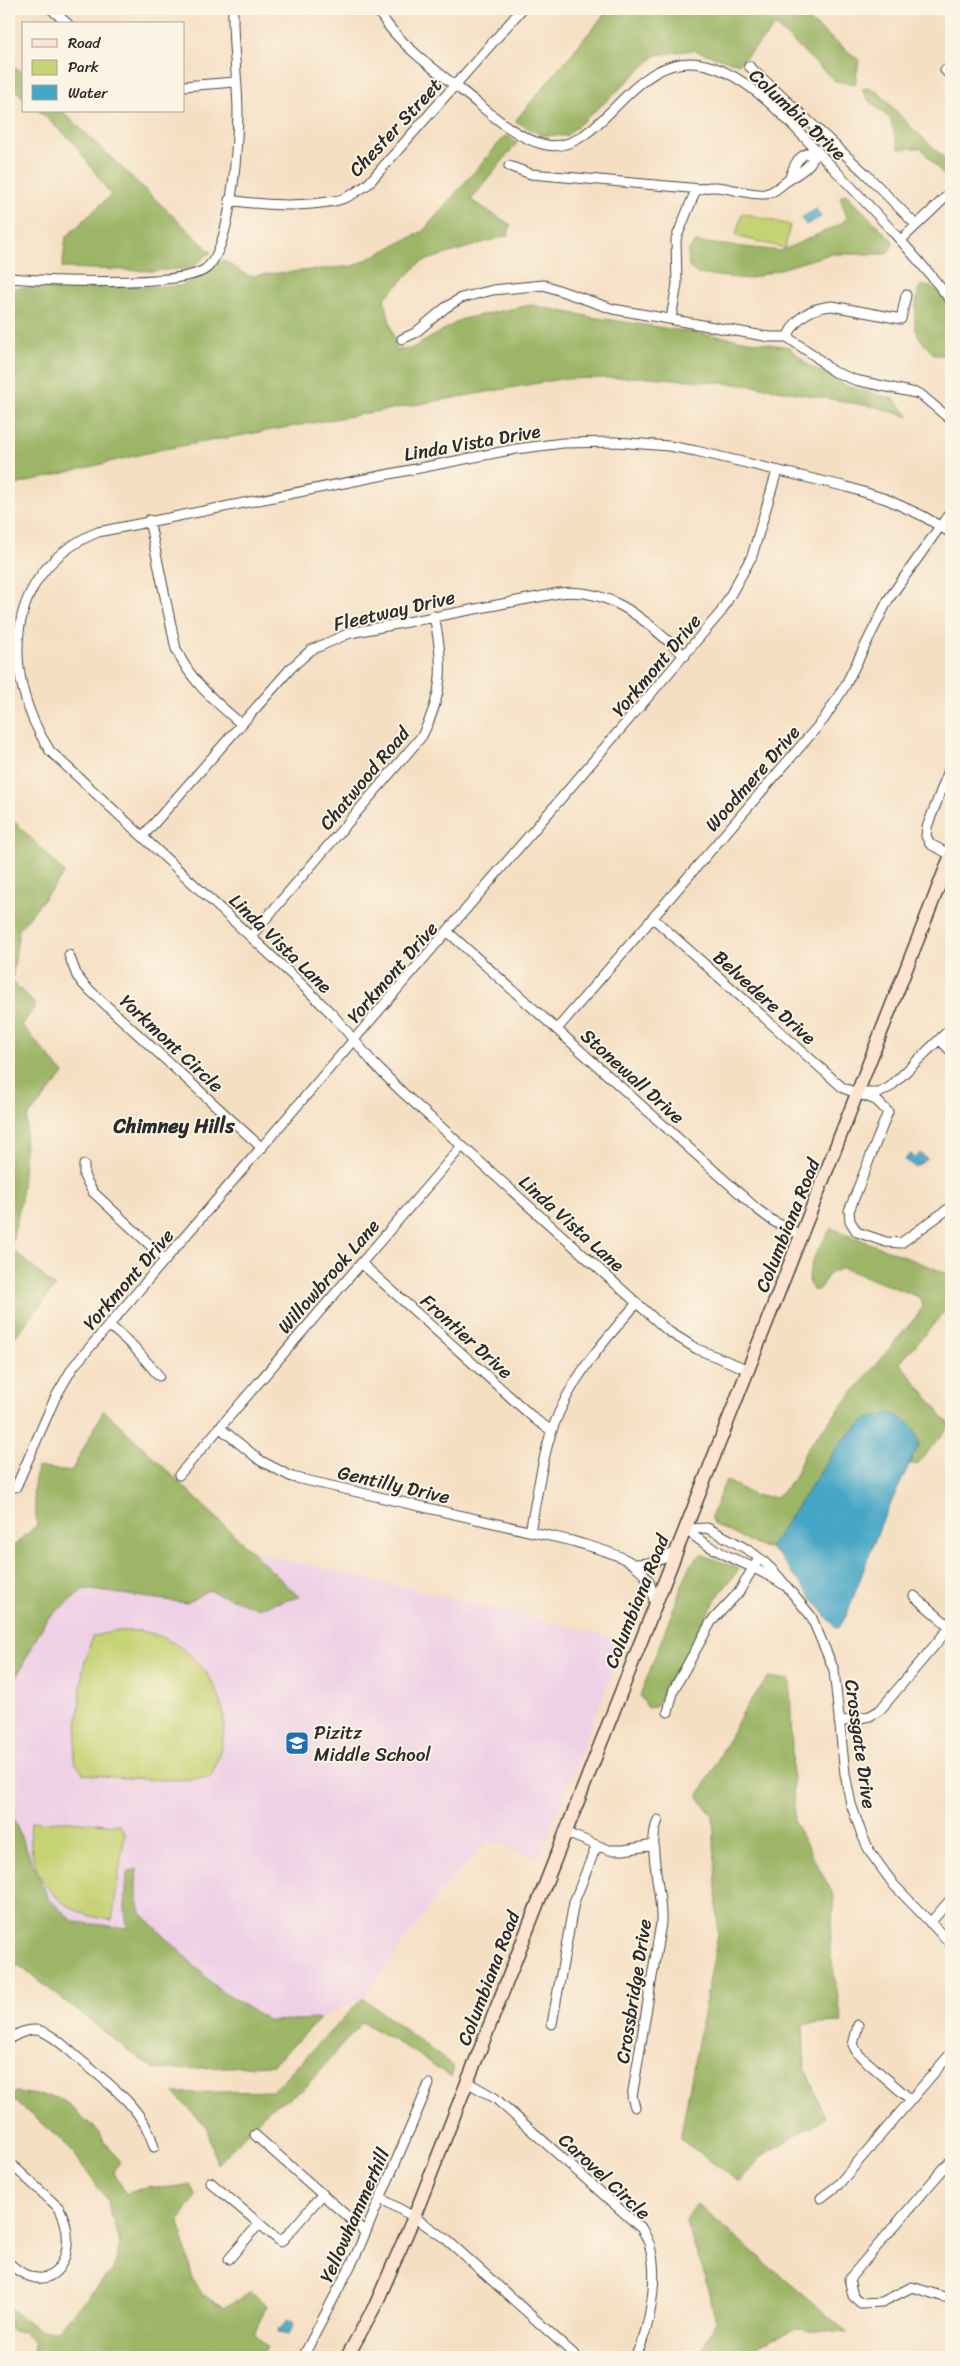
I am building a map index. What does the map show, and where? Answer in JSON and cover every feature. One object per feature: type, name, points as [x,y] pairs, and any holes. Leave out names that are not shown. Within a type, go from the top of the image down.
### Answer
[{"type":"main road","name":"Columbiana Road","points":[[347,2357],[376,2304],[414,2217],[564,1832],[859,1094],[951,855]]},
{"type":"street","points":[[51,9],[66,22]]},
{"type":"street","points":[[9,278],[155,280],[191,275],[205,270],[214,260],[223,240],[229,214],[229,200],[233,181],[238,114],[233,9]]},
{"type":"street","name":"Columbia Drive","points":[[378,9],[382,19],[407,44],[455,86],[524,136],[542,144],[561,145],[575,140],[592,129],[637,85],[670,65],[695,62],[720,69],[752,88],[816,150],[901,240],[951,301]]},
{"type":"street","name":"Chester Street","points":[[229,200],[268,204],[334,201],[354,194],[368,184],[522,9]]},
{"type":"street","points":[[749,66],[864,173],[916,225]]},
{"type":"street","points":[[185,86],[235,82]]},
{"type":"street","points":[[509,166],[531,174],[701,189],[713,188],[764,194],[780,188],[789,180],[794,165],[803,153],[816,150]]},
{"type":"street","points":[[671,320],[677,277],[676,239],[693,197],[701,189]]},
{"type":"street","points":[[901,240],[949,194],[951,196]]},
{"type":"street","points":[[402,339],[415,333],[445,308],[461,298],[477,293],[544,285],[614,309],[770,337],[787,337],[832,371],[843,376],[920,394],[951,420]]},
{"type":"street","points":[[787,337],[797,319],[820,307],[832,306],[901,319],[906,295]]},
{"type":"street","name":"Linda Vista Drive","points":[[21,603],[38,573],[61,551],[98,532],[149,520],[516,449],[563,443],[616,442],[669,446],[777,471],[886,499],[951,533]]},
{"type":"street","name":"Yorkmont Drive","points":[[16,1487],[60,1386],[74,1367],[686,656],[721,612],[744,575],[760,534],[777,471]]},
{"type":"street","name":"Woodmere Drive","points":[[557,1029],[824,718],[845,686],[888,600],[951,511]]},
{"type":"street","points":[[149,520],[171,632],[180,658],[195,682],[242,724]]},
{"type":"street","name":"Fleetway Drive","points":[[143,836],[296,663],[324,644],[350,633],[559,593],[590,593],[625,607],[686,656]]},
{"type":"street","name":"Linda Vista Lane","points":[[21,603],[12,630],[11,679],[22,712],[30,727],[50,751],[318,1000],[393,1083],[637,1303],[685,1343],[749,1370]]},
{"type":"street","name":"Chatwood Road","points":[[251,936],[422,736],[433,711],[440,680],[440,644],[434,616]]},
{"type":"street","points":[[951,766],[927,827],[926,836],[930,844],[951,855]]},
{"type":"street","name":"Belvedere Drive","points":[[653,918],[843,1088],[876,1100],[888,1112],[850,1211],[850,1221],[858,1232],[886,1242],[901,1243],[951,1207]]},
{"type":"street","name":"Stonewall Drive","points":[[448,932],[757,1209],[773,1221],[803,1236]]},
{"type":"street","name":"Yorkmont Circle","points":[[69,956],[74,971],[84,985],[262,1148]]},
{"type":"street","points":[[859,1094],[879,1093],[890,1087],[951,1028]]},
{"type":"street","points":[[940,1040],[951,1051]]},
{"type":"street","name":"Willowbrook Lane","points":[[219,1427],[462,1146]]},
{"type":"street","points":[[84,1164],[84,1176],[93,1192],[166,1260]]},
{"type":"street","name":"Frontier Drive","points":[[361,1263],[536,1420],[552,1431]]},
{"type":"street","points":[[530,1531],[552,1431],[571,1387],[582,1369],[637,1303]]},
{"type":"street","points":[[109,1325],[134,1347],[159,1376]]},
{"type":"street","points":[[179,1475],[219,1427]]},
{"type":"street","name":"Gentilly Drive","points":[[219,1427],[261,1461],[292,1477],[597,1548],[634,1564],[643,1571],[650,1582],[655,1604]]},
{"type":"street","name":"Crossgate Drive","points":[[686,1529],[707,1528],[760,1556],[772,1567],[811,1616],[834,1670],[848,1789],[862,1835],[881,1869],[951,1944]]},
{"type":"street","name":"Crossgate Drive","points":[[686,1529],[700,1542],[768,1573],[787,1587]]},
{"type":"street","name":"Gentilly Drive","points":[[634,1564],[661,1561],[678,1550]]},
{"type":"street","points":[[668,1712],[674,1689],[711,1622],[739,1592],[760,1556]]},
{"type":"street","points":[[839,1722],[870,1716],[880,1710],[951,1627],[914,1596]]},
{"type":"street","name":"Crossbridge Drive","points":[[635,2107],[632,2097],[661,1923],[662,1909],[654,1845],[655,1827],[658,1820]]},
{"type":"street","points":[[564,1832],[596,1846],[624,1850],[654,1845]]},
{"type":"street","points":[[552,2024],[574,1902],[596,1846]]},
{"type":"street","points":[[930,1923],[951,1899]]},
{"type":"street","points":[[858,2025],[853,2045],[858,2054],[910,2100]]},
{"type":"street","points":[[9,2039],[17,2034],[33,2030],[41,2031],[59,2042],[124,2098],[151,2133],[154,2147]]},
{"type":"street","points":[[821,2198],[838,2185],[951,2053]]},
{"type":"street","name":"Carovel Circle","points":[[467,2082],[495,2098],[642,2229],[650,2247],[653,2271],[644,2340],[635,2357]]},
{"type":"street","name":"Yellowhammerhill","points":[[304,2357],[365,2232],[429,2084]]},
{"type":"street","points":[[255,2135],[365,2232]]},
{"type":"street","points":[[951,2160],[850,2280],[853,2296],[861,2303],[882,2302],[912,2287],[951,2299]]},
{"type":"street","points":[[9,2162],[59,2208],[64,2218],[68,2237],[63,2261],[53,2274],[38,2280],[18,2272],[9,2263]]},
{"type":"street","points":[[210,2182],[281,2242],[323,2194]]},
{"type":"street","points":[[380,2198],[414,2217],[446,2239],[577,2357]]},
{"type":"street","points":[[229,2259],[259,2224]]},
{"type":"shaded area","name":"Pizitz Middle School","points":[[89,1513],[625,1640],[539,1858],[489,1841],[437,1897],[363,1998],[320,2019],[281,2029],[79,1946],[34,1900],[9,1836],[9,1650]]},
{"type":"green space","points":[[609,9],[795,9],[859,60],[855,84],[835,81],[776,26],[739,64],[693,50],[656,55],[566,136],[541,135],[515,121]]},
{"type":"green space","points":[[9,61],[22,73],[22,96],[9,84]]},
{"type":"green space","points":[[867,87],[879,93],[910,126],[951,164],[951,184],[921,148],[899,149],[890,119],[868,100],[862,90]]},
{"type":"green space","points":[[40,112],[63,112],[211,252],[191,268],[153,271],[62,268],[66,237],[111,195],[73,142]]},
{"type":"green space","points":[[506,135],[517,143],[471,200],[511,225],[508,235],[421,262],[384,299],[397,350],[411,349],[462,319],[531,305],[591,317],[789,347],[807,364],[846,386],[894,399],[910,417],[876,407],[749,385],[650,377],[561,379],[159,450],[9,488],[9,288],[182,286],[223,260],[248,276],[354,266],[423,231]]},
{"type":"green space","points":[[846,194],[892,240],[893,245],[886,254],[830,254],[748,279],[697,274],[689,267],[688,251],[695,242],[781,251],[839,225],[847,218],[840,197]]},
{"type":"green space","points":[[742,213],[790,225],[785,248],[736,236]]},
{"type":"green space","points":[[921,285],[933,288],[942,295],[947,303],[952,324],[951,359],[945,355],[935,355],[919,338],[915,327],[915,314],[917,295]]},
{"type":"green space","points":[[9,816],[65,873],[19,929],[12,981],[36,1005],[22,1025],[64,1074],[27,1118],[21,1200],[11,1248],[55,1287],[9,1344]]},
{"type":"green space","points":[[831,1228],[951,1275],[951,1304],[900,1363],[950,1426],[917,1464],[910,1464],[919,1444],[843,1439],[769,1548],[761,1547],[715,1525],[711,1517],[726,1480],[755,1496],[776,1497],[793,1480],[807,1448],[919,1313],[923,1304],[919,1297],[842,1268],[829,1274],[819,1289],[814,1291],[810,1284],[810,1268]]},
{"type":"green space","points":[[104,1410],[299,1597],[257,1608],[208,1590],[187,1603],[84,1589],[46,1620],[16,1678],[9,1731],[9,1550],[37,1525],[33,1491],[37,1467],[71,1472]]},
{"type":"green space","points":[[701,1554],[739,1569],[718,1596],[655,1707],[648,1708],[640,1696],[690,1565]]},
{"type":"green space","points":[[114,1631],[141,1631],[173,1643],[188,1653],[210,1679],[223,1711],[224,1729],[221,1747],[211,1777],[163,1780],[83,1774],[74,1760],[83,1669],[92,1637]]},
{"type":"green space","points":[[768,1677],[790,1680],[794,1822],[834,1896],[830,1949],[842,2022],[803,2024],[805,2068],[825,2118],[763,2155],[739,2182],[680,2139],[718,1934],[713,1816],[698,1797],[743,1712]]},
{"type":"green space","points":[[9,1764],[12,1816],[48,1898],[74,1922],[127,1928],[125,1908],[127,1873],[137,1869],[136,1888],[141,1913],[218,1989],[269,2021],[320,2019],[273,2065],[154,2070],[17,1964],[9,1992]]},
{"type":"green space","points":[[69,1821],[119,1825],[125,1833],[112,1920],[75,1910],[61,1901],[40,1876],[34,1860],[31,1842],[31,1822]]},
{"type":"green space","points":[[363,1998],[454,2067],[451,2077],[414,2052],[362,2022],[304,2089],[270,2108],[217,2164],[207,2128],[174,2093],[273,2091]]},
{"type":"green space","points":[[15,2092],[60,2098],[95,2128],[120,2162],[113,2171],[126,2194],[149,2186],[160,2188],[190,2185],[196,2196],[179,2222],[193,2280],[203,2295],[225,2307],[251,2292],[267,2305],[254,2334],[268,2347],[261,2357],[33,2357],[34,2342],[24,2332],[13,2331],[9,2328],[9,2308],[39,2330],[56,2331],[113,2270],[120,2245],[107,2200],[68,2146],[11,2098]]},
{"type":"green space","points":[[697,2204],[848,2333],[796,2329],[760,2344],[752,2357],[699,2357],[716,2321],[703,2270],[685,2220]]},
{"type":"water","points":[[816,209],[821,217],[806,225],[801,218]]},
{"type":"water","points":[[911,1153],[915,1159],[920,1153],[927,1159],[915,1167],[904,1160]]},
{"type":"water","points":[[890,1413],[910,1424],[919,1444],[881,1524],[847,1614],[839,1628],[835,1627],[778,1555],[769,1548],[843,1439],[867,1419]]},
{"type":"water","points":[[288,2319],[293,2322],[292,2329],[288,2335],[279,2333],[278,2329]]},
{"type":"place","name":"Pizitz Middle School","points":[[297,1743]]},
{"type":"district","name":"Chimney Hills","points":[[174,1126]]}]
